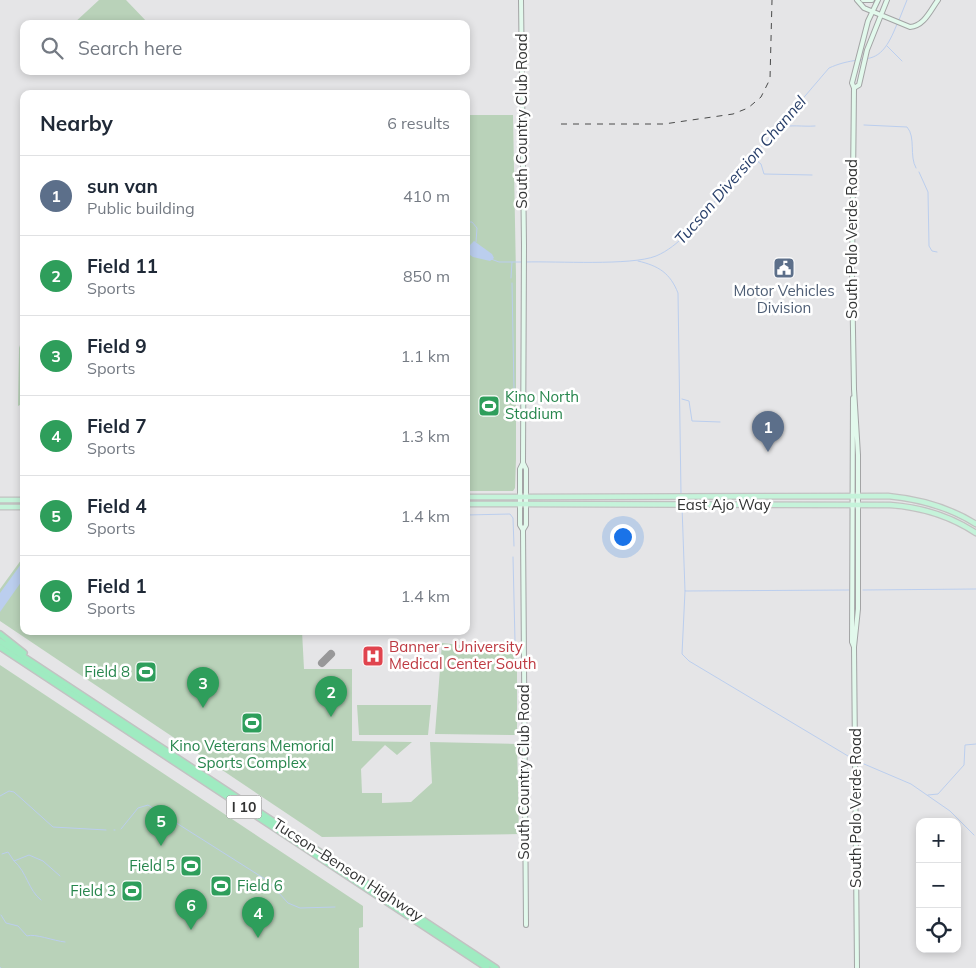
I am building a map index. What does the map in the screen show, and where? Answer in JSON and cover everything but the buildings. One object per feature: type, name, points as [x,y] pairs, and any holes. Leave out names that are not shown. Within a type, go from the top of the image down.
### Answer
[{"type":"highway","points":[[0,634],[50,673]]},
{"type":"highway","name":"Tucson–Benson Highway","points":[[0,641],[496,968]]},
{"type":"highway","name":"Tucson–Benson Highway","points":[[0,647],[487,968]]},
{"type":"main road","name":"South Country Club Road","points":[[521,0],[523,463],[526,469],[523,497],[526,525],[523,530],[526,925]]},
{"type":"main road","points":[[857,0],[872,12],[901,26],[910,27],[919,25],[938,0]]},
{"type":"main road","points":[[863,0],[872,0]]},
{"type":"main road","name":"South Palo Verde Road","points":[[854,647],[852,642],[854,389],[852,170],[854,88],[852,83],[858,54],[878,0]]},
{"type":"main road","name":"South Palo Verde Road","points":[[854,88],[858,85],[867,50],[879,15],[887,0]]},
{"type":"main road","name":"South Palo Verde Road","points":[[854,389],[858,496],[858,609],[854,647],[857,968]]},
{"type":"main road","points":[[597,496],[597,504]]},
{"type":"main road","name":"East Ajo Way","points":[[470,497],[899,497],[923,501],[948,510],[976,524]]},
{"type":"main road","points":[[0,500],[20,500]]},
{"type":"main road","name":"East Ajo Way","points":[[470,504],[890,505],[921,509],[947,518],[976,533]]},
{"type":"main road","points":[[0,507],[20,507]]},
{"type":"green space","points":[[99,0],[126,0],[145,20],[77,20]]},
{"type":"green space","points":[[470,115],[513,115],[516,276],[516,459],[515,488],[513,491],[470,491]]},
{"type":"green space","points":[[20,345],[20,405],[18,406]]},
{"type":"green space","name":"Kino Veterans Memorial Sports Complex","points":[[20,562],[20,634],[0,621],[0,589]]},
{"type":"green space","name":"Kino Veterans Memorial Sports Complex","points":[[21,635],[302,635],[304,669],[352,669],[352,741],[412,742],[397,755],[385,745],[361,769],[362,793],[382,793],[382,803],[411,802],[432,783],[430,742],[517,744],[519,834],[322,837]]},
{"type":"green space","points":[[442,643],[517,651],[517,733],[514,735],[435,734]]},
{"type":"green space","points":[[0,665],[363,906],[363,927],[359,928],[359,968],[0,968]]},
{"type":"green space","name":"Kino Veterans Memorial Sports Complex","points":[[357,705],[431,705],[428,735],[359,735]]},
{"type":"water","points":[[474,241],[492,254],[494,258],[490,261],[473,257],[470,255],[470,245]]},
{"type":"water","points":[[20,566],[20,584],[0,612],[0,593]]},
{"type":"waterway","name":"Tucson Diversion Channel","points":[[899,20],[907,0]]},
{"type":"waterway","name":"Tucson Diversion Channel","points":[[526,262],[629,261],[656,256],[676,244],[687,234],[829,68],[877,55],[884,49],[897,24]]},
{"type":"waterway","points":[[887,46],[902,61]]},
{"type":"waterway","points":[[864,125],[907,127],[910,131],[916,168]]},
{"type":"waterway","points":[[779,128],[815,126]]},
{"type":"waterway","points":[[753,158],[761,164],[764,174],[812,175]]},
{"type":"waterway","points":[[919,172],[928,192],[929,246],[932,251],[937,252]]},
{"type":"waterway","name":"Tucson Diversion Channel","points":[[470,222],[477,228],[476,242]]},
{"type":"waterway","name":"Tucson Diversion Channel","points":[[491,259],[499,262],[522,262]]},
{"type":"waterway","points":[[638,261],[663,271],[671,280],[678,293],[681,494]]},
{"type":"waterway","points":[[511,278],[512,262]]},
{"type":"waterway","points":[[512,283],[514,389],[518,393]]},
{"type":"waterway","points":[[682,399],[689,401],[692,421],[720,422]]},
{"type":"waterway","points":[[682,506],[685,591],[849,590]]},
{"type":"waterway","points":[[470,515],[510,514],[513,518],[514,546]]},
{"type":"waterway","points":[[513,557],[515,641]]},
{"type":"waterway","points":[[863,590],[976,589]]},
{"type":"waterway","points":[[685,591],[682,654],[689,661],[853,759]]},
{"type":"waterway","points":[[515,649],[516,663]]},
{"type":"waterway","points":[[928,795],[938,794],[964,765],[965,745],[976,744]]},
{"type":"waterway","points":[[857,761],[911,784],[950,811],[974,835]]},
{"type":"waterway","points":[[0,796],[9,791],[14,792],[53,827],[106,830]]},
{"type":"waterway","points":[[121,829],[138,808],[148,805],[268,881],[288,903],[300,908],[335,907]]},
{"type":"waterway","points":[[2,854],[8,852],[14,861],[29,855],[43,861],[60,876]]},
{"type":"waterway","points":[[14,861],[41,900]]},
{"type":"waterway","points":[[1,915],[6,923],[18,926],[27,936],[65,942]]},
{"type":"taxiway","points":[[322,663],[331,654]]},
{"type":"railway","points":[[561,124],[664,124],[733,114],[748,108],[761,97],[770,79],[772,0]]},
{"type":"place","name":"Motor Vehicles Division","points":[[784,268]]},
{"type":"place","name":"Kino North Stadium","points":[[489,406]]},
{"type":"place","name":"sun van","points":[[768,452]]},
{"type":"place","name":"Banner - University Medical Center South","points":[[373,656]]},
{"type":"place","name":"Field 8","points":[[146,672]]},
{"type":"place","name":"Field 9","points":[[203,708]]},
{"type":"place","name":"Field 11","points":[[331,717]]},
{"type":"place","name":"Kino Veterans Memorial Sports Complex","points":[[252,723]]},
{"type":"place","name":"Field 4","points":[[161,846]]},
{"type":"place","name":"Field 5","points":[[191,866]]},
{"type":"place","name":"Field 6","points":[[221,886]]},
{"type":"place","name":"Field 3","points":[[132,891]]},
{"type":"place","name":"Field 1","points":[[191,930]]},
{"type":"place","name":"Field 7","points":[[258,938]]}]
